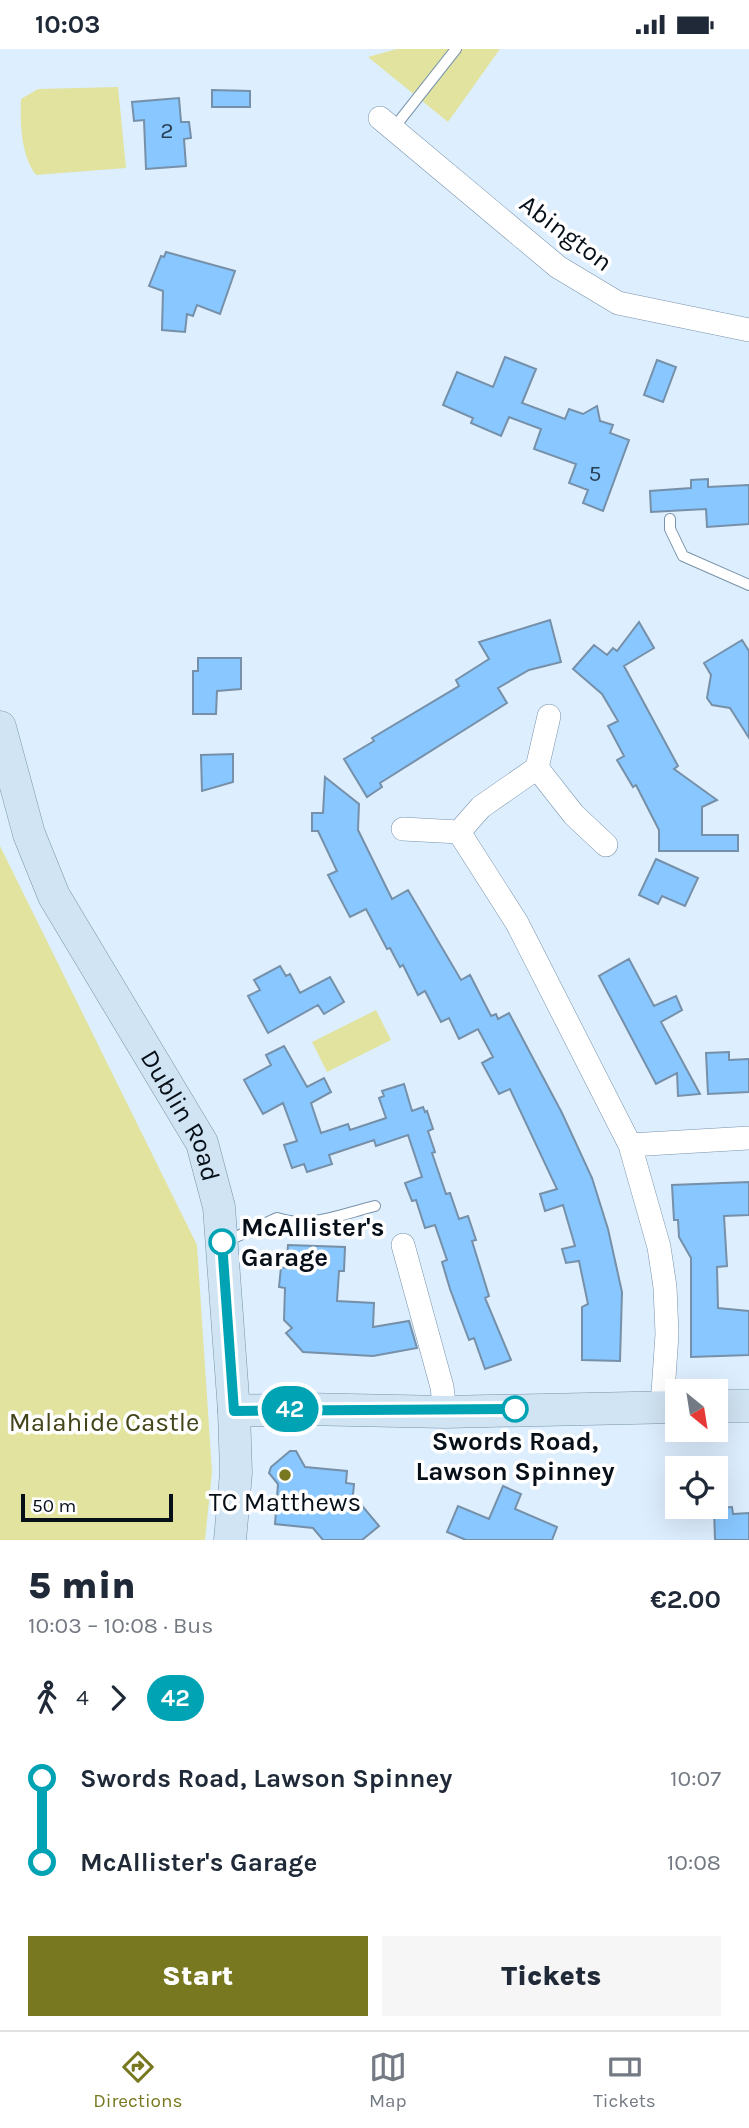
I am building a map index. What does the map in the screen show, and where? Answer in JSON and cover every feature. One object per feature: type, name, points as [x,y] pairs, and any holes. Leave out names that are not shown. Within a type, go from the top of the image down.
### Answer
[{"type":"main road","name":"Dublin Road","points":[[0,727],[29,834],[54,896],[202,1143],[219,1207],[234,1411],[236,1473],[230,1540]]},
{"type":"main road","points":[[728,1406],[749,1406]]},
{"type":"main road","points":[[234,1411],[303,1409],[445,1412],[665,1407]]},
{"type":"street","name":"Abington","points":[[386,124],[558,267],[585,286],[618,303],[749,330]]},
{"type":"street","points":[[459,832],[481,807],[537,768],[549,716]]},
{"type":"street","points":[[537,768],[574,815],[606,845]]},
{"type":"street","points":[[403,829],[459,832]]},
{"type":"street","points":[[459,832],[517,923],[631,1145],[659,1247],[665,1287],[668,1379]]},
{"type":"street","points":[[631,1145],[749,1138]]},
{"type":"street","points":[[403,1245],[442,1387],[445,1412]]},
{"type":"lane","points":[[386,124],[456,49]]},
{"type":"lane","points":[[670,519],[670,529],[682,556],[749,585]]},
{"type":"lane","points":[[222,1242],[277,1218],[294,1224],[374,1206]]},
{"type":"green space","points":[[397,49],[500,49],[448,122],[368,57]]},
{"type":"green space","points":[[118,87],[126,168],[36,175],[24,149],[21,99],[38,89]]},
{"type":"green space","name":"Malahide Castle","points":[[0,846],[197,1245],[212,1472],[205,1540],[0,1540]]},
{"type":"green space","points":[[376,1010],[391,1040],[327,1072],[312,1042]]},
{"type":"building","points":[[212,90],[250,91],[250,107],[212,107]]},
{"type":"building","points":[[179,98],[181,122],[189,122],[191,138],[184,139],[186,166],[146,169],[144,120],[134,121],[132,102]]},
{"type":"building","points":[[166,252],[235,271],[220,314],[197,305],[193,316],[187,314],[185,332],[162,330],[163,291],[149,286],[161,256],[164,257]]},
{"type":"building","points":[[505,357],[536,369],[522,403],[565,419],[569,409],[583,414],[597,406],[600,421],[613,425],[610,433],[629,440],[603,511],[583,503],[588,490],[569,483],[576,464],[534,449],[541,429],[509,417],[501,436],[471,423],[473,418],[443,405],[457,372],[493,387]]},
{"type":"building","points":[[657,360],[676,367],[663,402],[644,395]]},
{"type":"building","points":[[708,479],[708,487],[749,485],[749,524],[707,527],[706,509],[651,512],[650,491],[691,488],[691,480]]},
{"type":"building","points":[[550,620],[561,662],[529,670],[498,688],[507,703],[380,783],[382,787],[367,797],[344,759],[374,741],[372,738],[459,686],[456,680],[489,659],[479,642]]},
{"type":"building","points":[[639,622],[654,648],[624,666],[678,766],[674,769],[717,800],[702,807],[702,835],[738,835],[738,851],[659,851],[659,830],[636,785],[633,787],[617,760],[624,756],[608,726],[618,721],[602,694],[573,669],[594,645],[607,655],[613,648],[617,651]]},
{"type":"building","points":[[742,640],[749,651],[749,738],[730,708],[712,705],[707,698],[711,675],[704,663]]},
{"type":"building","points":[[198,658],[241,658],[241,689],[217,691],[216,714],[193,714],[193,671],[198,671]]},
{"type":"building","points":[[233,754],[233,782],[202,791],[201,755]]},
{"type":"building","points":[[325,777],[359,804],[358,830],[392,899],[408,890],[461,980],[470,975],[491,1016],[496,1014],[498,1019],[509,1013],[562,1113],[592,1178],[608,1229],[622,1292],[620,1361],[582,1360],[582,1307],[588,1304],[579,1261],[566,1263],[562,1249],[575,1246],[563,1205],[545,1211],[540,1194],[557,1189],[510,1089],[499,1094],[482,1063],[493,1057],[478,1029],[459,1039],[449,1018],[441,1022],[425,991],[418,995],[403,965],[400,967],[390,948],[387,949],[366,909],[350,917],[328,875],[337,871],[318,831],[312,831],[312,813],[323,813]]},
{"type":"building","points":[[656,859],[698,878],[685,906],[662,896],[658,904],[639,895]]},
{"type":"building","points":[[629,959],[654,1006],[676,996],[682,1010],[661,1022],[700,1094],[678,1096],[677,1073],[656,1084],[599,976]]},
{"type":"building","points":[[280,966],[286,976],[290,974],[300,993],[330,977],[344,1002],[324,1014],[318,1005],[268,1033],[248,996],[260,990],[254,980]]},
{"type":"building","points":[[284,1046],[307,1087],[324,1078],[331,1092],[311,1103],[321,1133],[348,1124],[350,1130],[386,1118],[379,1098],[384,1096],[382,1091],[404,1084],[412,1111],[423,1107],[425,1112],[427,1111],[433,1129],[428,1131],[435,1152],[432,1153],[446,1194],[450,1193],[459,1219],[468,1216],[476,1240],[472,1241],[489,1296],[485,1298],[511,1360],[485,1369],[474,1338],[469,1340],[442,1262],[447,1260],[435,1225],[425,1228],[416,1200],[412,1201],[405,1183],[422,1177],[408,1135],[376,1146],[374,1140],[329,1155],[332,1164],[307,1172],[304,1164],[292,1168],[284,1145],[297,1141],[283,1103],[263,1114],[244,1080],[271,1065],[266,1055]]},
{"type":"building","points":[[729,1052],[729,1060],[749,1059],[749,1092],[708,1094],[706,1053]]},
{"type":"building","points":[[749,1182],[749,1215],[724,1216],[727,1266],[717,1267],[718,1308],[749,1311],[749,1355],[691,1357],[691,1258],[679,1237],[678,1220],[674,1220],[672,1185]]},
{"type":"building","points":[[288,1245],[345,1247],[344,1271],[339,1271],[337,1301],[374,1303],[373,1327],[409,1321],[417,1348],[373,1356],[303,1352],[286,1333],[292,1328],[284,1320],[285,1288],[279,1287],[281,1267],[286,1268]]},
{"type":"building","points":[[290,1451],[296,1451],[305,1467],[347,1471],[346,1483],[354,1484],[353,1495],[379,1526],[362,1540],[323,1540],[313,1528],[275,1524],[278,1484],[269,1473],[271,1467]]},
{"type":"building","points":[[503,1486],[521,1494],[515,1509],[557,1527],[552,1540],[466,1540],[447,1532],[458,1506],[489,1519]]},
{"type":"building","points":[[728,1507],[732,1507],[733,1514],[749,1513],[749,1540],[715,1540],[714,1519],[728,1519]]},
{"type":"bus line","name":"42","points":[[222,1242],[234,1411],[303,1409],[445,1412],[515,1409]]},
{"type":"place","name":"McAllister's Garage","points":[[222,1242]]},
{"type":"place","name":"Swords Road, Lawson Spinney","points":[[515,1409]]},
{"type":"place","name":"TC Matthews","points":[[285,1475]]}]
